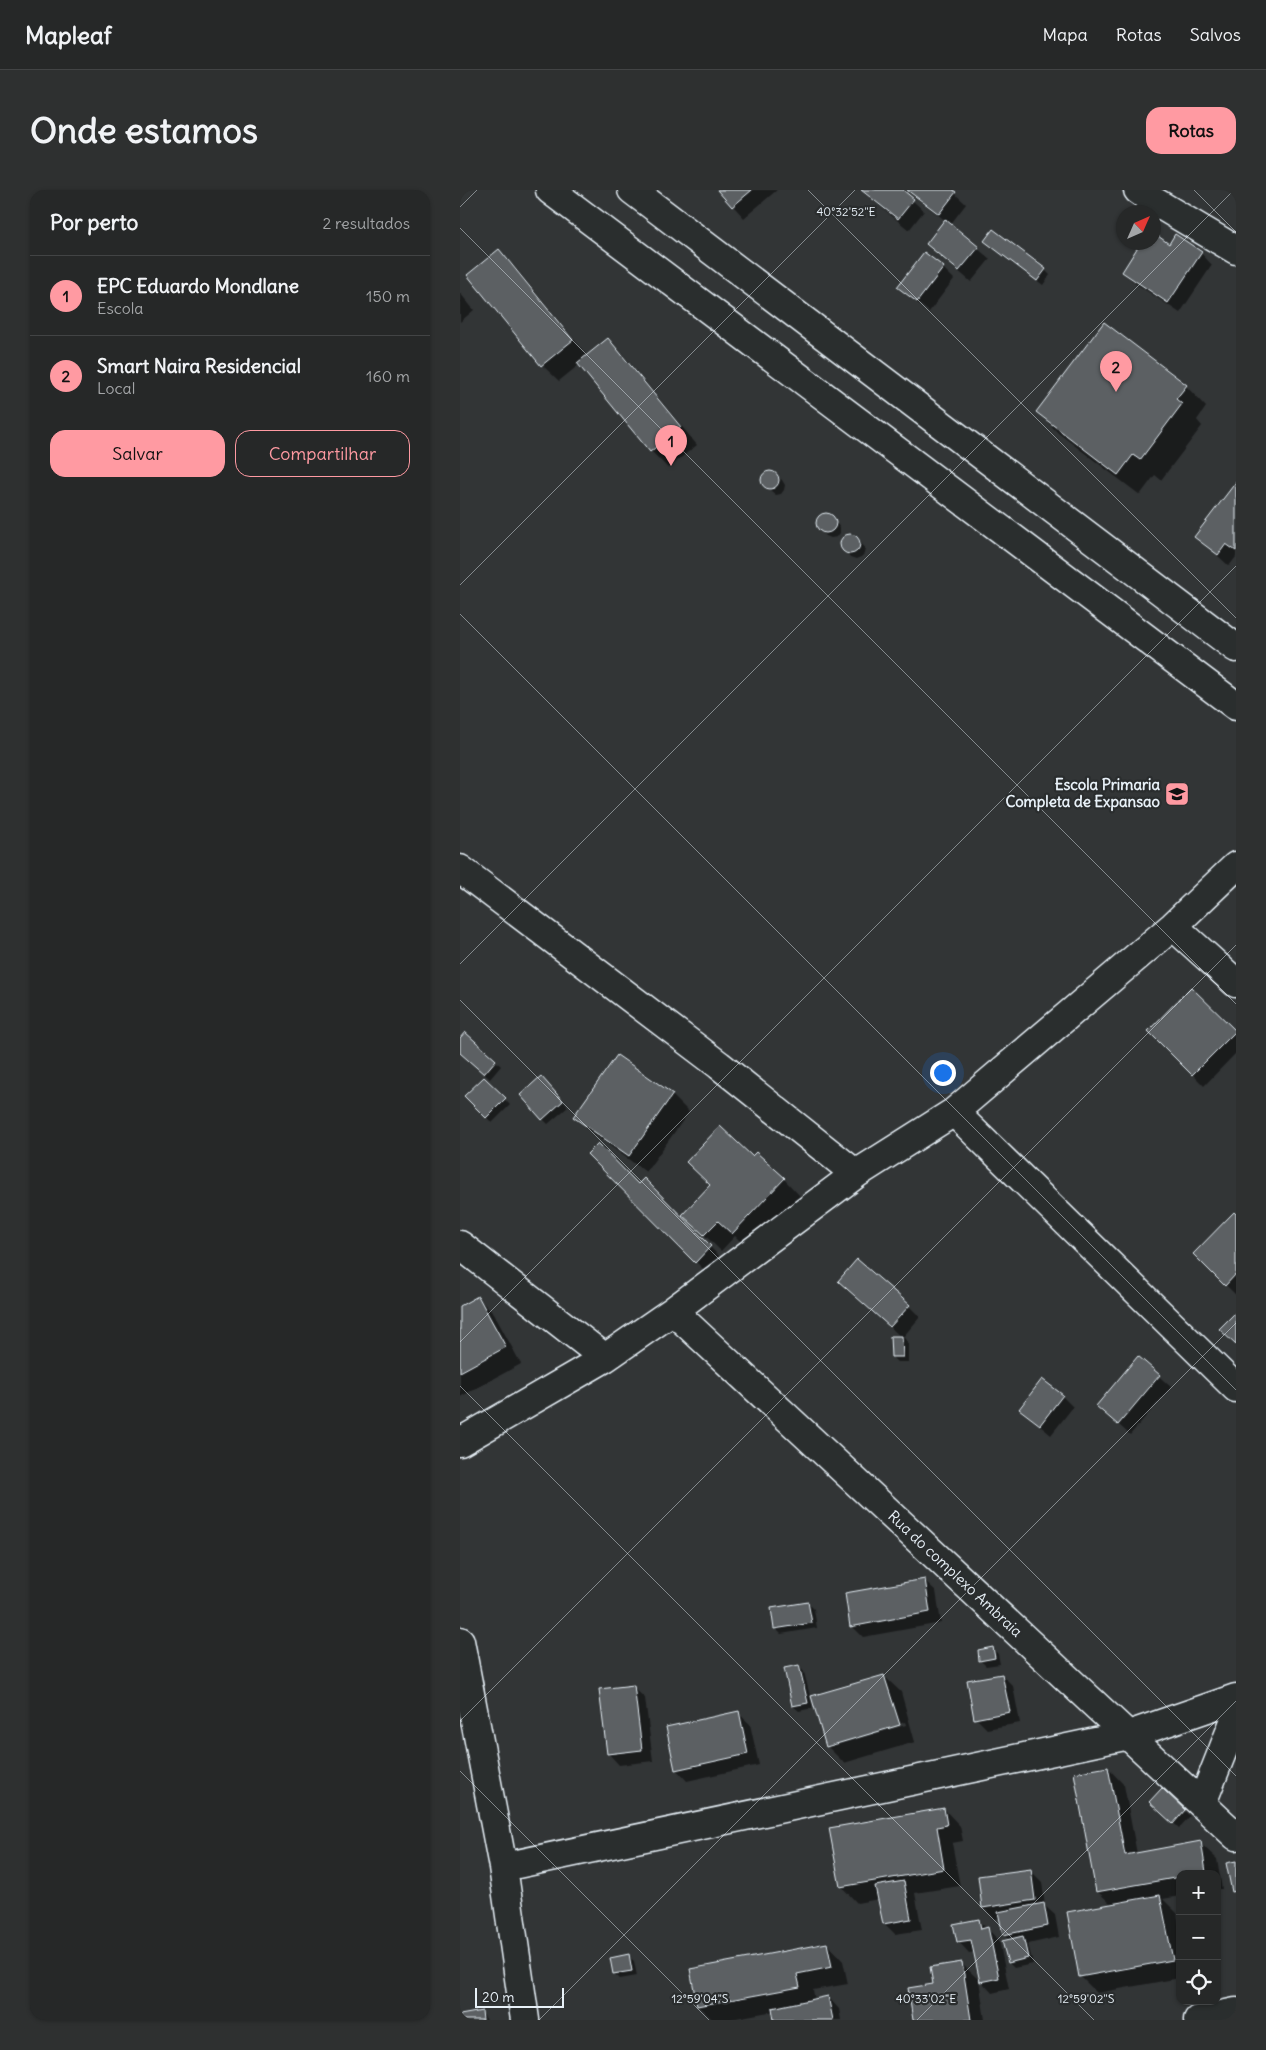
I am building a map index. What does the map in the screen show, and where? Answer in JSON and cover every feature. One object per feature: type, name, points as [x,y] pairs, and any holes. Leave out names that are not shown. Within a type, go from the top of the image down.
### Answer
[{"type":"street","points":[[550,190],[1236,706]]},
{"type":"street","points":[[632,190],[1236,648]]},
{"type":"street","points":[[1138,190],[1236,250]]},
{"type":"street","points":[[460,1442],[605,1358],[673,1311],[856,1174],[954,1112],[1173,926],[1236,866]]},
{"type":"street","points":[[460,869],[712,1059],[856,1174]]},
{"type":"street","points":[[1173,926],[1236,983]]},
{"type":"street","points":[[954,1112],[1236,1388]]},
{"type":"street","points":[[460,1245],[605,1358]]},
{"type":"street","name":"Rua do complexo Ambraia","points":[[673,1311],[1236,1836]]},
{"type":"street","points":[[460,1641],[503,1867],[525,2020]]},
{"type":"street","points":[[503,1867],[1129,1736],[1236,1698]]},
{"type":"street","points":[[1202,1803],[1236,1717]]},
{"type":"street","points":[[1198,2020],[1236,2012]]},
{"type":"building","points":[[717,190],[752,190],[732,207]]},
{"type":"building","points":[[861,190],[903,190],[914,199],[898,219]]},
{"type":"building","points":[[907,190],[953,190],[956,192],[939,214]]},
{"type":"building","points":[[945,219],[979,247],[959,271],[926,244]]},
{"type":"building","points":[[993,229],[1046,269],[1037,281],[984,241]]},
{"type":"building","points":[[1175,234],[1202,252],[1168,303],[1122,272],[1136,250],[1161,250],[1161,238],[1169,244]]},
{"type":"building","points":[[499,249],[573,340],[541,366],[467,275]]},
{"type":"building","points":[[924,252],[944,267],[917,302],[897,287]]},
{"type":"building","points":[[1104,322],[1187,385],[1176,399],[1182,404],[1140,460],[1133,455],[1118,475],[1036,412]]},
{"type":"building","points":[[608,338],[681,427],[650,452],[577,363]]},
{"type":"building","points":[[766,471],[774,471],[779,476],[777,487],[766,489],[761,484],[761,476]]},
{"type":"building","points":[[1236,482],[1236,551],[1226,544],[1218,555],[1194,537]]},
{"type":"building","points":[[826,513],[833,516],[836,523],[833,530],[826,533],[819,530],[816,523],[819,516]]},
{"type":"building","points":[[850,534],[857,537],[860,544],[857,551],[850,554],[843,551],[840,544],[843,537]]},
{"type":"building","points":[[1191,987],[1236,1031],[1192,1075],[1148,1031]]},
{"type":"building","points":[[465,1032],[496,1060],[484,1074],[460,1053],[460,1038]]},
{"type":"building","points":[[617,1055],[673,1094],[629,1156],[573,1117]]},
{"type":"building","points":[[541,1076],[563,1101],[542,1120],[520,1095]]},
{"type":"building","points":[[484,1077],[506,1098],[486,1118],[464,1096]]},
{"type":"building","points":[[720,1126],[752,1156],[756,1152],[785,1178],[732,1234],[718,1221],[704,1235],[682,1215],[710,1185],[686,1162]]},
{"type":"building","points":[[598,1143],[638,1184],[644,1178],[711,1246],[695,1263],[587,1154]]},
{"type":"building","points":[[1234,1212],[1236,1214],[1236,1274],[1225,1286],[1193,1254]]},
{"type":"building","points":[[857,1259],[910,1305],[890,1327],[838,1281]]},
{"type":"building","points":[[478,1296],[506,1347],[460,1372],[460,1306]]},
{"type":"building","points":[[1236,1312],[1236,1345],[1219,1329]]},
{"type":"building","points":[[890,1336],[902,1336],[903,1357],[891,1357]]},
{"type":"building","points":[[1138,1356],[1160,1375],[1118,1425],[1096,1406]]},
{"type":"building","points":[[1042,1379],[1063,1395],[1040,1425],[1019,1409]]},
{"type":"building","points":[[925,1579],[930,1612],[850,1627],[845,1593]]},
{"type":"building","points":[[808,1602],[812,1623],[774,1629],[771,1608]]},
{"type":"building","points":[[993,1647],[995,1658],[979,1661],[978,1650]]},
{"type":"building","points":[[799,1665],[808,1703],[792,1706],[784,1668]]},
{"type":"building","points":[[1002,1674],[1010,1712],[974,1719],[967,1680]]},
{"type":"building","points":[[884,1675],[900,1725],[826,1747],[811,1696]]},
{"type":"building","points":[[634,1685],[642,1750],[607,1754],[599,1689]]},
{"type":"building","points":[[739,1711],[748,1754],[675,1770],[666,1727]]},
{"type":"building","points":[[1108,1767],[1125,1855],[1201,1841],[1206,1870],[1176,1870],[1176,1878],[1096,1892],[1074,1773]]},
{"type":"building","points":[[1162,1788],[1185,1810],[1173,1824],[1149,1802]]},
{"type":"building","points":[[944,1808],[947,1825],[937,1827],[944,1869],[840,1887],[829,1828]]},
{"type":"building","points":[[1236,1861],[1236,1891],[1232,1892],[1226,1863]]},
{"type":"building","points":[[1031,1869],[1035,1900],[982,1908],[978,1876]]},
{"type":"building","points":[[904,1881],[911,1919],[883,1924],[875,1886]]},
{"type":"building","points":[[1160,1895],[1173,1960],[1079,1977],[1067,1912]]},
{"type":"building","points":[[1044,1903],[1048,1926],[1003,1935],[998,1912]]},
{"type":"building","points":[[979,1919],[981,1929],[988,1927],[999,1978],[980,1982],[971,1940],[957,1942],[953,1924]]},
{"type":"building","points":[[1023,1936],[1028,1958],[1008,1963],[1002,1941]]},
{"type":"building","points":[[827,1943],[832,1967],[797,1974],[800,1987],[697,2006],[690,1969]]},
{"type":"building","points":[[629,1954],[632,1971],[613,1974],[610,1958]]},
{"type":"building","points":[[962,1962],[971,2020],[913,2020],[908,1988],[933,1984],[930,1967]]},
{"type":"building","points":[[828,1996],[833,2020],[774,2020],[772,2008]]},
{"type":"building","points":[[482,2011],[483,2020],[460,2020],[460,2015]]},
{"type":"place","name":"Smart Naira Residencial","points":[[1116,392]]},
{"type":"place","name":"EPC Eduardo Mondlane","points":[[671,466]]},
{"type":"place","name":"Escola Primaria Completa de Expansao","points":[[1177,794]]}]
